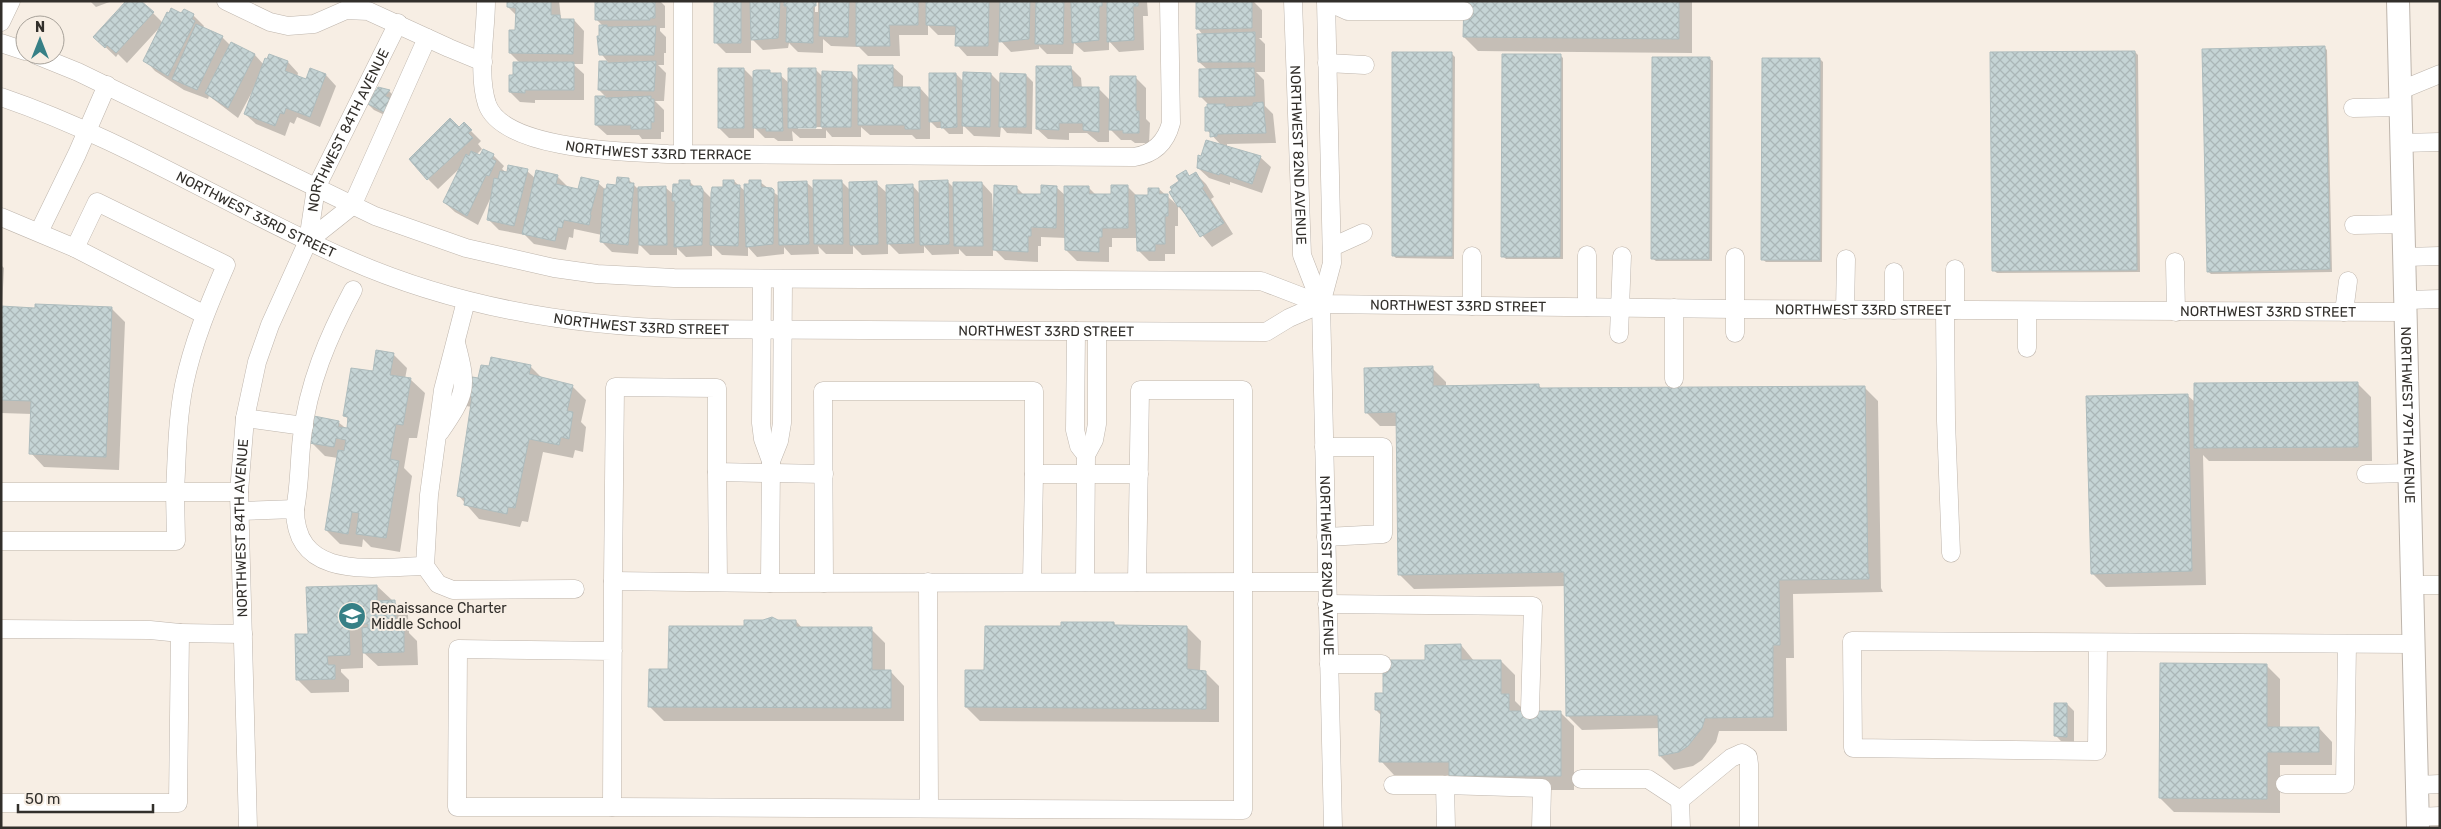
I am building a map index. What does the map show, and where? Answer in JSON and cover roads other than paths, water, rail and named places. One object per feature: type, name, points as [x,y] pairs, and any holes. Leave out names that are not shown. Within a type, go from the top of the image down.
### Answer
[{"type":"main road","name":"NORTHWEST 79TH AVENUE","points":[[2398,1],[2417,785],[2425,820]]},
{"type":"street","points":[[1,22],[11,1]]},
{"type":"street","points":[[226,1],[270,22],[288,26],[314,24],[346,10],[370,6],[427,38],[484,62],[486,1]]},
{"type":"street","points":[[682,1],[682,154]]},
{"type":"street","name":"NORTHWEST 33RD TERRACE","points":[[484,62],[484,93],[490,111],[499,122],[513,131],[540,140],[600,149],[682,154],[1134,157],[1149,153],[1160,145],[1168,133],[1172,118],[1169,1]]},
{"type":"street","name":"NORTHWEST 82ND AVENUE","points":[[1293,1],[1302,255],[1321,304]]},
{"type":"street","points":[[1326,1],[1348,11],[1464,11]]},
{"type":"street","name":"NORTHWEST 82ND AVENUE","points":[[1326,1],[1332,263],[1321,304],[1333,828]]},
{"type":"street","name":"NORTHWEST 84TH AVENUE","points":[[248,828],[239,492],[245,418],[257,362],[270,325],[308,241],[316,188],[398,23]]},
{"type":"street","name":"NORTHWEST 84TH AVENUE","points":[[308,241],[352,206],[427,38]]},
{"type":"street","points":[[1,43],[15,48]]},
{"type":"street","points":[[1327,63],[1365,64]]},
{"type":"street","name":"NORTHWEST 33RD STREET","points":[[60,65],[107,85],[352,206],[441,240],[500,257],[554,268],[636,277],[1261,282],[1321,304],[1472,306],[2344,312],[2406,306],[2440,299]]},
{"type":"street","points":[[2353,108],[2401,98],[2440,74]]},
{"type":"street","points":[[39,232],[87,132],[107,85]]},
{"type":"street","name":"NORTHWEST 33RD STREET","points":[[1,97],[87,132],[308,241],[391,277],[466,300],[528,315],[598,325],[644,328],[1266,332],[1290,318],[1321,304]]},
{"type":"street","points":[[2402,143],[2440,142]]},
{"type":"street","points":[[1,541],[176,541],[178,437],[184,387],[205,315],[226,264],[97,202],[75,248]]},
{"type":"street","points":[[1,217],[75,248],[205,315]]},
{"type":"street","points":[[2354,225],[2404,224]]},
{"type":"street","points":[[1332,247],[1363,233]]},
{"type":"street","points":[[1587,255],[1587,307]]},
{"type":"street","points":[[1472,256],[1472,306]]},
{"type":"street","points":[[1619,334],[1622,256]]},
{"type":"street","points":[[2405,257],[2440,256]]},
{"type":"street","points":[[1735,257],[1735,333]]},
{"type":"street","points":[[1845,310],[1846,259]]},
{"type":"street","points":[[2175,262],[2176,312]]},
{"type":"street","points":[[1951,553],[1946,421],[1950,310],[1956,269]]},
{"type":"street","points":[[1894,272],[1894,310]]},
{"type":"street","points":[[762,279],[760,423],[771,467],[770,583]]},
{"type":"street","points":[[771,467],[782,423],[783,279]]},
{"type":"street","points":[[2344,312],[2348,281]]},
{"type":"street","points":[[353,290],[318,364],[304,426],[296,509],[297,530],[302,541],[315,555],[330,564],[353,567],[425,566]]},
{"type":"street","points":[[466,300],[456,343],[464,373],[463,392],[460,403],[438,434],[429,495],[425,566],[438,584],[453,590],[575,589]]},
{"type":"street","points":[[1674,308],[1674,379]]},
{"type":"street","points":[[2027,311],[2027,348]]},
{"type":"street","points":[[1076,331],[1075,430],[1078,446],[1086,455]]},
{"type":"street","points":[[1085,582],[1085,474],[1086,455],[1094,440],[1097,424],[1097,332]]},
{"type":"street","points":[[612,807],[615,387],[717,388],[718,582]]},
{"type":"street","points":[[824,583],[823,391],[876,390],[1034,391],[1032,582]]},
{"type":"street","points":[[613,651],[458,650],[457,807],[1243,810],[1243,390],[1140,390],[1137,582]]},
{"type":"street","points":[[245,418],[304,426]]},
{"type":"street","points":[[1324,448],[1382,447],[1383,534],[1326,536]]},
{"type":"street","points":[[717,472],[771,467],[824,474]]},
{"type":"street","points":[[2366,474],[2410,473]]},
{"type":"street","points":[[1034,474],[1139,474]]},
{"type":"street","points":[[1,492],[239,492]]},
{"type":"street","points":[[240,511],[296,509]]},
{"type":"street","points":[[613,581],[770,583],[1327,582]]},
{"type":"street","points":[[928,582],[929,808]]},
{"type":"street","points":[[2412,584],[2440,584]]},
{"type":"street","points":[[1327,604],[1532,606],[1530,710]]},
{"type":"street","points":[[1,630],[150,630],[180,633],[243,634]]},
{"type":"street","points":[[1,803],[178,803],[180,633]]},
{"type":"street","points":[[2098,643],[2096,750],[1853,748],[1852,642],[2414,644]]},
{"type":"street","points":[[2284,784],[2346,784],[2347,644]]},
{"type":"street","points":[[1329,664],[1382,664]]},
{"type":"street","points":[[1680,800],[1731,758],[1737,754],[1746,754],[1749,764],[1749,828]]},
{"type":"street","points":[[1580,778],[1648,778],[1680,800]]},
{"type":"street","points":[[2417,785],[2440,784]]},
{"type":"street","points":[[1393,785],[1542,788],[1541,828]]},
{"type":"street","points":[[1445,785],[1446,828]]},
{"type":"street","points":[[1680,800],[1681,828]]},
{"type":"place","name":"Renaissance Charter Middle School","points":[[352,616]]}]
